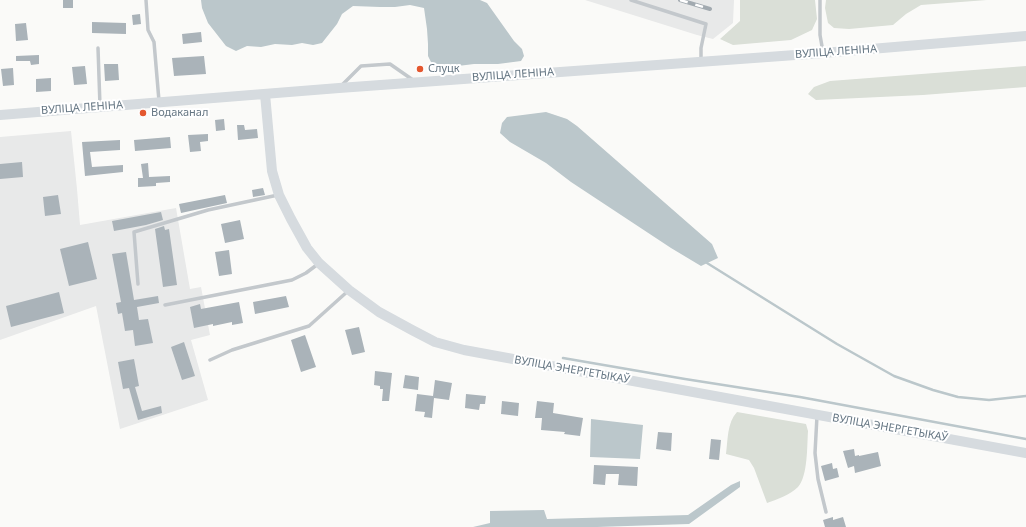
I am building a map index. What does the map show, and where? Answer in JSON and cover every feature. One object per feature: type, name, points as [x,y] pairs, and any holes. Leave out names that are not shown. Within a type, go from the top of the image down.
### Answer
[{"type":"main road","name":"ВУЛІЦА ЛЕНІНА","points":[[0,115],[339,88],[823,53],[1026,36]]},
{"type":"main road","name":"ВУЛІЦА ЭНЕРГЕТЫКАЎ","points":[[265,94],[272,171],[279,195],[307,248],[319,263],[348,290],[379,312],[435,342],[464,350],[1026,453]]},
{"type":"lane","points":[[146,0],[148,30],[154,42],[159,102]]},
{"type":"lane","points":[[631,0],[706,24],[701,48],[701,62]]},
{"type":"lane","points":[[820,0],[820,35],[823,53]]},
{"type":"lane","points":[[98,48],[100,107]]},
{"type":"lane","points":[[339,88],[361,66],[390,64],[417,83]]},
{"type":"lane","points":[[138,284],[134,232],[208,210],[279,195]]},
{"type":"lane","points":[[165,305],[292,280],[306,273],[319,263]]},
{"type":"lane","points":[[210,360],[232,350],[309,326],[348,290]]},
{"type":"lane","points":[[817,415],[815,453],[818,479],[826,512]]},
{"type":"shaded area","points":[[201,0],[480,0],[487,3],[514,41],[522,49],[524,56],[521,61],[498,64],[458,66],[446,64],[433,66],[428,56],[427,29],[424,8],[410,5],[395,7],[353,6],[342,14],[337,24],[322,43],[313,45],[302,43],[292,45],[275,44],[261,47],[247,46],[236,51],[226,46],[208,23],[202,8]]},
{"type":"shaded area","points":[[585,0],[734,0],[733,23],[713,39]]},
{"type":"shaded area","points":[[740,0],[815,0],[817,19],[812,30],[791,40],[733,45],[720,39],[740,21]]},
{"type":"shaded area","points":[[826,0],[987,0],[921,5],[906,14],[893,25],[849,29],[834,28],[828,23],[825,8]]},
{"type":"shaded area","points":[[1026,66],[1026,87],[923,95],[816,100],[808,94],[814,87],[830,81]]},
{"type":"shaded area","points":[[546,112],[567,119],[577,126],[712,244],[718,258],[701,266],[571,182],[546,163],[510,142],[500,133],[502,123],[507,117]]},
{"type":"shaded area","points":[[71,131],[80,225],[176,208],[190,289],[201,287],[210,335],[191,340],[208,400],[120,429],[96,306],[0,340],[0,137]]},
{"type":"shaded area","points":[[737,412],[806,424],[808,431],[804,476],[798,487],[784,496],[767,503],[754,468],[749,460],[726,454],[731,421]]},
{"type":"shaded area","points":[[591,419],[643,425],[640,459],[590,457]]},
{"type":"shaded area","points":[[740,481],[740,487],[689,524],[597,527],[473,527],[490,523],[490,511],[544,510],[547,519],[688,515],[731,485]]},
{"type":"building","points":[[63,0],[73,0],[73,8],[63,8]]},
{"type":"building","points":[[140,14],[141,24],[133,25],[132,15]]},
{"type":"building","points":[[92,22],[126,23],[126,34],[92,33]]},
{"type":"building","points":[[26,23],[28,40],[16,41],[15,24]]},
{"type":"building","points":[[201,32],[202,42],[183,44],[182,34]]},
{"type":"building","points":[[39,55],[39,64],[31,65],[30,61],[16,61],[16,56]]},
{"type":"building","points":[[204,56],[206,74],[174,76],[172,58]]},
{"type":"building","points":[[104,64],[118,64],[119,80],[105,81]]},
{"type":"building","points":[[85,66],[87,84],[74,85],[72,67]]},
{"type":"building","points":[[13,68],[14,85],[3,86],[1,69]]},
{"type":"building","points":[[51,78],[51,91],[36,92],[36,79]]},
{"type":"building","points":[[224,119],[225,130],[216,131],[215,120]]},
{"type":"building","points":[[237,125],[244,125],[245,130],[257,129],[258,138],[238,140]]},
{"type":"building","points":[[208,134],[208,141],[200,142],[201,151],[190,152],[188,135]]},
{"type":"building","points":[[170,137],[171,148],[135,151],[134,140]]},
{"type":"building","points":[[120,140],[120,150],[90,152],[92,167],[123,165],[123,172],[85,176],[82,142]]},
{"type":"building","points":[[22,162],[23,177],[0,179],[0,164]]},
{"type":"building","points":[[148,163],[149,177],[170,176],[170,182],[156,183],[156,186],[138,187],[138,178],[143,178],[141,164]]},
{"type":"building","points":[[263,188],[265,195],[253,197],[252,190]]},
{"type":"building","points":[[58,195],[61,214],[45,216],[43,197]]},
{"type":"building","points":[[225,195],[227,203],[181,213],[179,204]]},
{"type":"building","points":[[161,212],[163,220],[114,231],[112,221]]},
{"type":"building","points":[[240,220],[244,239],[225,243],[221,224]]},
{"type":"building","points":[[164,226],[165,230],[169,229],[177,285],[163,287],[155,229]]},
{"type":"building","points":[[88,242],[97,279],[69,286],[60,249]]},
{"type":"building","points":[[229,250],[232,274],[219,276],[215,252]]},
{"type":"building","points":[[126,252],[134,300],[158,296],[159,303],[137,307],[139,320],[148,319],[153,343],[135,346],[133,330],[125,331],[122,313],[118,314],[116,303],[121,302],[112,254]]},
{"type":"building","points":[[59,292],[64,313],[11,327],[6,306]]},
{"type":"building","points":[[286,296],[289,307],[255,314],[253,302]]},
{"type":"building","points":[[239,302],[243,323],[232,325],[232,322],[194,328],[190,307],[200,304],[201,309]]},
{"type":"building","points":[[359,327],[365,352],[352,355],[345,330]]},
{"type":"building","points":[[305,335],[316,367],[301,372],[291,340]]},
{"type":"building","points":[[184,342],[195,376],[182,380],[171,347]]},
{"type":"building","points":[[134,359],[139,386],[135,387],[142,411],[161,406],[162,413],[138,420],[129,388],[123,389],[118,362]]},
{"type":"building","points":[[375,371],[392,373],[389,401],[382,401],[383,389],[380,389],[380,386],[374,385]]},
{"type":"building","points":[[405,375],[419,377],[418,390],[403,388]]},
{"type":"building","points":[[435,380],[452,383],[449,400],[434,398],[432,418],[424,417],[425,412],[415,411],[417,394],[433,396]]},
{"type":"building","points":[[466,394],[486,396],[485,404],[480,404],[479,410],[465,408]]},
{"type":"building","points":[[502,401],[519,403],[518,416],[501,414]]},
{"type":"building","points":[[537,401],[554,403],[553,413],[583,418],[580,436],[564,434],[565,432],[541,430],[542,418],[535,418]]},
{"type":"building","points":[[658,432],[672,433],[671,451],[656,449]]},
{"type":"building","points":[[711,439],[721,440],[719,460],[709,459]]},
{"type":"building","points":[[854,449],[855,456],[878,452],[881,466],[855,473],[854,466],[848,468],[843,451]]},
{"type":"building","points":[[832,463],[833,469],[837,468],[839,477],[825,481],[821,466]]},
{"type":"building","points":[[594,465],[638,467],[637,486],[618,485],[619,474],[606,474],[605,485],[593,484]]},
{"type":"building","points":[[833,517],[833,520],[843,517],[846,527],[825,527],[823,520]]},
{"type":"waterway","points":[[707,263],[837,344],[894,376],[958,397],[989,400],[1026,396]]},
{"type":"waterway","points":[[563,358],[800,397],[1026,439]]},
{"type":"railway","points":[[680,0],[710,9]]},
{"type":"place","name":"Слуцк","points":[[420,69]]},
{"type":"place","name":"Водаканал","points":[[143,113]]}]
